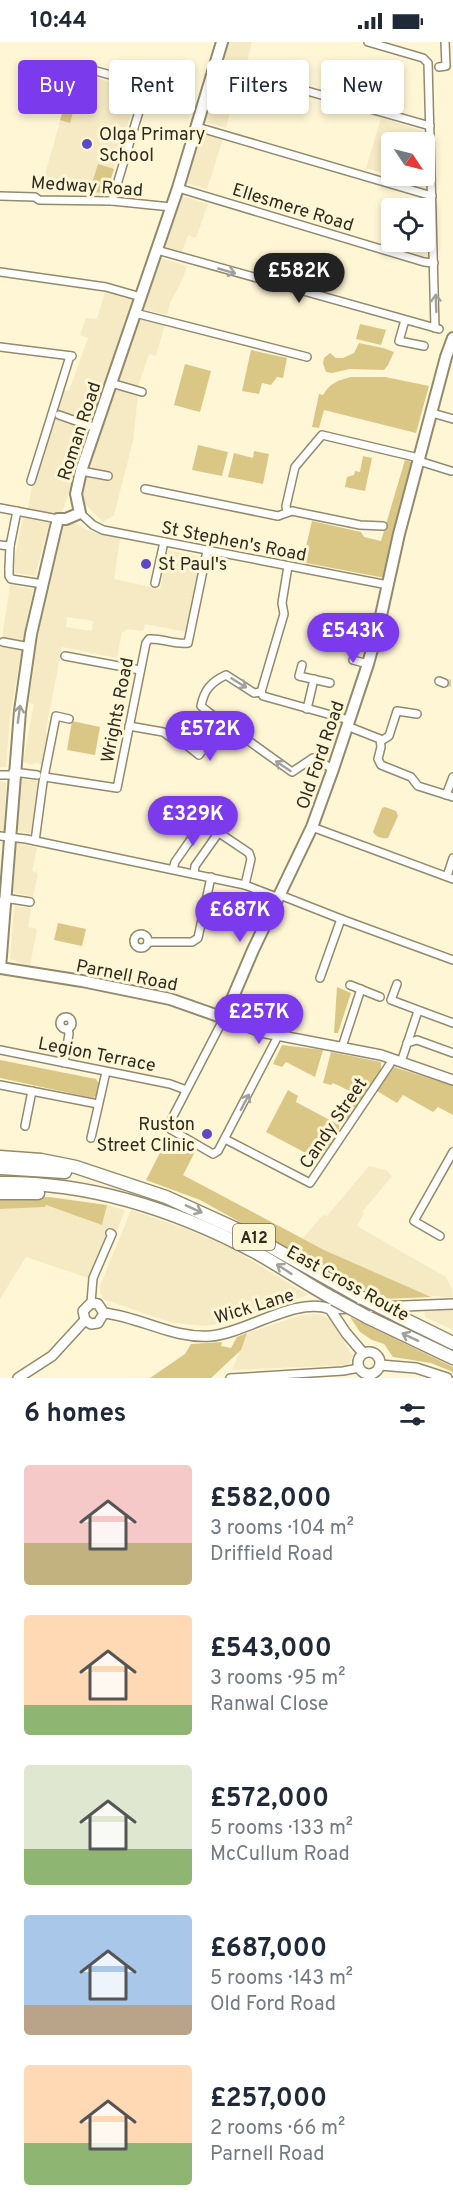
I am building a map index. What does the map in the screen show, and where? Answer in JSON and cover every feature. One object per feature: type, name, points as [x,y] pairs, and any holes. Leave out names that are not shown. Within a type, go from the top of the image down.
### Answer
[{"type":"highway","name":"A12","points":[[0,1157],[40,1160],[76,1167],[139,1188]]},
{"type":"highway","name":"A12","points":[[0,1168],[75,1173],[139,1188]]},
{"type":"highway","name":"A12","points":[[0,1183],[47,1185],[126,1199]]},
{"type":"highway","name":"East Cross Route","points":[[139,1188],[189,1206],[252,1236],[362,1298],[453,1342]]},
{"type":"highway","name":"A12","points":[[0,1193],[39,1193],[126,1199]]},
{"type":"highway","name":"East Cross Route","points":[[126,1199],[156,1207],[207,1228],[254,1252],[332,1304],[367,1317],[453,1358]]},
{"type":"main road","name":"Roman Road","points":[[217,60],[222,42]]},
{"type":"main road","name":"Roman Road","points":[[80,513],[76,494],[81,471],[178,189],[207,93]]},
{"type":"main road","name":"Old Ford Road","points":[[224,1018],[253,950],[312,826],[333,769],[368,664],[419,459],[453,338]]},
{"type":"main road","points":[[0,968],[4,836],[30,647],[58,519],[66,519],[80,513]]},
{"type":"main road","name":"Parnell Road","points":[[0,968],[159,997],[196,1007],[224,1018]]},
{"type":"street","points":[[368,42],[423,58],[431,65],[446,66],[445,42]]},
{"type":"street","points":[[157,250],[437,328],[430,126],[431,65]]},
{"type":"street","points":[[97,71],[147,85],[112,201]]},
{"type":"street","points":[[309,92],[430,126]]},
{"type":"street","points":[[196,127],[432,195]]},
{"type":"street","name":"Ellesmere Road","points":[[178,189],[434,266]]},
{"type":"street","name":"Medway Road","points":[[0,196],[35,197],[39,200],[112,201],[171,207]]},
{"type":"street","points":[[0,272],[106,287],[141,297]]},
{"type":"street","points":[[135,313],[307,357]]},
{"type":"street","points":[[405,320],[399,341],[424,346]]},
{"type":"street","points":[[0,347],[72,356],[31,481]]},
{"type":"street","points":[[111,383],[142,392]]},
{"type":"street","points":[[432,413],[453,419]]},
{"type":"street","points":[[59,415],[96,428]]},
{"type":"street","points":[[287,512],[286,506],[295,467],[322,435],[419,459],[451,471]]},
{"type":"street","points":[[81,471],[108,476]]},
{"type":"street","points":[[145,489],[278,516],[292,511],[360,525],[383,526]]},
{"type":"street","points":[[0,508],[58,519]]},
{"type":"street","points":[[17,511],[10,546],[10,578],[43,584]]},
{"type":"street","name":"St Stephen's Road","points":[[80,513],[93,525],[103,530],[388,585]]},
{"type":"street","points":[[155,583],[164,543]]},
{"type":"street","points":[[0,544],[10,546]]},
{"type":"street","name":"Wrights Road","points":[[41,776],[117,788],[146,643],[149,639],[188,643],[207,551]]},
{"type":"street","points":[[261,692],[284,614],[282,603],[288,566]]},
{"type":"street","points":[[3,642],[30,647]]},
{"type":"street","points":[[64,656],[140,670]]},
{"type":"street","points":[[353,660],[368,664]]},
{"type":"street","points":[[302,665],[299,676],[330,683]]},
{"type":"street","points":[[261,692],[254,693],[225,675],[216,680],[203,695],[201,706],[292,772],[313,758],[333,769]]},
{"type":"street","points":[[307,708],[314,679]]},
{"type":"street","points":[[261,692],[263,696],[307,708],[348,723],[378,737],[381,741]]},
{"type":"street","points":[[184,744],[207,711]]},
{"type":"street","points":[[417,714],[397,711],[389,736],[381,741],[378,759],[381,765],[411,777],[418,786],[450,796],[453,777]]},
{"type":"street","points":[[35,841],[41,776],[56,716],[69,720]]},
{"type":"street","points":[[129,726],[163,732],[199,755],[222,723]]},
{"type":"street","points":[[0,775],[41,776]]},
{"type":"street","points":[[173,869],[175,862],[204,822],[249,854],[251,859],[245,885]]},
{"type":"street","points":[[312,826],[450,878],[453,858]]},
{"type":"street","points":[[194,873],[195,866],[219,832]]},
{"type":"street","points":[[4,836],[245,885],[340,920],[452,957]]},
{"type":"street","points":[[148,942],[192,942],[198,938],[211,877]]},
{"type":"street","points":[[3,901],[30,902]]},
{"type":"street","points":[[320,978],[340,920]]},
{"type":"street","points":[[397,984],[391,1000],[453,1023]]},
{"type":"street","points":[[350,985],[380,996]]},
{"type":"street","points":[[342,1047],[361,989]]},
{"type":"street","points":[[396,1060],[407,1043],[418,1011]]},
{"type":"street","name":"Parnell Road","points":[[224,1018],[261,1032],[396,1060],[453,1080]]},
{"type":"street","name":"Old Ford Road","points":[[224,1018],[168,1126],[213,1154],[225,1139]]},
{"type":"street","points":[[64,1063],[68,1029]]},
{"type":"street","points":[[225,1139],[279,1036]]},
{"type":"street","points":[[407,1043],[417,1040],[453,1053]]},
{"type":"street","name":"Legion Terrace","points":[[0,1050],[170,1084],[186,1090]]},
{"type":"street","name":"Candy Street","points":[[225,1139],[310,1183],[390,1064],[396,1060]]},
{"type":"street","points":[[91,1138],[106,1072]]},
{"type":"street","points":[[0,1085],[98,1104]]},
{"type":"street","points":[[25,1126],[32,1091]]},
{"type":"street","points":[[440,1236],[414,1221],[453,1152]]},
{"type":"street","points":[[104,1313],[98,1323],[91,1324],[85,1320],[83,1311],[91,1303],[93,1278],[112,1234],[110,1233]]},
{"type":"street","name":"Wick Lane","points":[[91,1303],[98,1304],[104,1313],[132,1319],[176,1334],[202,1336],[225,1333],[300,1308],[332,1304],[453,1304]]},
{"type":"street","points":[[332,1304],[344,1330],[363,1353]]},
{"type":"street","points":[[18,1378],[52,1356],[85,1320]]},
{"type":"street","points":[[363,1353],[374,1353],[379,1358],[380,1365],[371,1376],[359,1368],[358,1358],[363,1353]]},
{"type":"street","points":[[380,1365],[416,1368],[447,1378]]},
{"type":"street","points":[[230,1378],[359,1368]]},
{"type":"shaded area","points":[[228,42],[252,42],[248,60],[222,60]]},
{"type":"shaded area","name":"Olga Primary School","points":[[97,78],[109,82],[109,114],[131,114],[106,195],[40,192],[62,114],[97,114]]},
{"type":"shaded area","points":[[207,109],[207,114],[230,114],[226,128],[203,122]]},
{"type":"shaded area","points":[[62,114],[73,114],[70,123],[60,120]]},
{"type":"shaded area","points":[[381,118],[424,131],[381,132],[381,173],[366,168]]},
{"type":"shaded area","points":[[200,132],[223,139],[207,189],[185,183]]},
{"type":"shaded area","points":[[98,164],[114,169],[106,195],[90,190]]},
{"type":"shaded area","points":[[182,196],[208,204],[196,238],[188,235],[182,252],[164,246]]},
{"type":"shaded area","points":[[161,258],[187,266],[167,315],[143,309]]},
{"type":"shaded area","points":[[105,291],[136,301],[61,515],[28,509],[33,480],[62,390],[69,391],[88,338],[80,335],[86,318],[97,319]]},
{"type":"shaded area","points":[[139,317],[165,324],[156,356],[149,354],[138,387],[117,380]]},
{"type":"shaded area","points":[[360,324],[386,330],[381,345],[356,339]]},
{"type":"shaded area","points":[[359,343],[394,352],[384,370],[350,369],[326,372],[324,358],[330,353],[336,358],[343,358],[354,353]]},
{"type":"shaded area","points":[[251,350],[287,358],[283,378],[277,377],[271,385],[262,383],[259,394],[242,391]]},
{"type":"shaded area","points":[[185,364],[211,371],[200,412],[174,405]]},
{"type":"shaded area","points":[[351,377],[385,377],[429,386],[416,433],[324,410],[319,428],[312,427],[319,394],[323,395],[335,383]]},
{"type":"shaded area","points":[[114,389],[138,395],[133,441],[114,515],[103,522],[86,505],[82,494],[88,468]]},
{"type":"shaded area","points":[[198,445],[228,452],[222,476],[192,470]]},
{"type":"shaded area","points":[[254,451],[269,454],[263,484],[228,477],[234,453],[253,458]]},
{"type":"shaded area","points":[[363,456],[372,458],[365,491],[345,487],[347,477],[354,475],[355,471],[360,472]]},
{"type":"shaded area","points":[[405,460],[415,463],[385,578],[306,563],[303,559],[312,521],[361,532],[364,537],[381,541]]},
{"type":"shaded area","points":[[23,518],[49,523],[35,576],[12,572]]},
{"type":"shaded area","points":[[76,523],[87,530],[120,539],[114,579],[160,589],[168,550],[196,556],[200,560],[186,632],[145,624],[143,631],[126,629],[122,632],[117,658],[62,647],[46,729],[46,734],[50,737],[46,765],[34,763],[33,765],[23,762],[34,704],[29,703],[39,628],[63,525]],"holes":[[[67,617],[93,621],[92,631],[66,627]]]},
{"type":"shaded area","points":[[10,585],[33,589],[10,716],[6,767],[0,767],[0,637],[2,637]]},
{"type":"shaded area","points":[[72,721],[100,727],[95,755],[67,750]]},
{"type":"shaded area","points":[[19,779],[41,781],[38,786],[31,833],[16,831]]},
{"type":"shaded area","points":[[0,781],[6,782],[4,831],[0,831]]},
{"type":"shaded area","points":[[382,808],[396,811],[398,816],[388,838],[381,838],[373,832]]},
{"type":"shaded area","points":[[17,843],[37,848],[32,871],[38,873],[33,897],[13,892]]},
{"type":"shaded area","points":[[14,906],[31,908],[28,927],[37,929],[30,966],[10,959]]},
{"type":"shaded area","points":[[58,923],[86,929],[82,946],[54,940]]},
{"type":"shaded area","points":[[337,987],[351,993],[338,1033],[334,1033]]},
{"type":"shaded area","points":[[282,1045],[323,1050],[315,1077],[286,1062],[282,1067],[273,1064]]},
{"type":"shaded area","points":[[331,1052],[381,1062],[375,1084],[349,1122],[340,1117],[352,1092],[333,1083],[331,1085],[323,1083]]},
{"type":"shaded area","points":[[0,1060],[96,1079],[99,1084],[96,1096],[93,1098],[0,1078]]},
{"type":"shaded area","points":[[394,1067],[453,1086],[453,1115],[438,1107],[433,1112],[403,1095],[397,1103],[377,1091]]},
{"type":"shaded area","points":[[288,1090],[298,1096],[296,1102],[339,1125],[339,1133],[319,1160],[266,1132]]},
{"type":"shaded area","points":[[168,1137],[195,1152],[183,1175],[324,1250],[431,1297],[377,1298],[200,1200],[146,1180]]},
{"type":"shaded area","points":[[369,1166],[386,1170],[392,1176],[362,1212],[364,1213],[357,1226],[446,1277],[452,1289],[453,1298],[424,1295],[302,1239],[323,1215],[327,1216]]},
{"type":"shaded area","points":[[49,1197],[107,1205],[102,1225],[46,1205],[45,1207],[0,1209],[0,1198]]},
{"type":"shaded area","points":[[46,1205],[102,1225],[107,1205],[125,1210],[117,1231],[109,1228],[88,1278],[26,1257],[0,1299],[0,1209],[45,1207]]},
{"type":"shaded area","points":[[131,1210],[181,1227],[231,1248],[308,1295],[222,1323],[205,1326],[173,1323],[105,1300],[100,1293],[100,1286]]},
{"type":"shaded area","points":[[424,1308],[453,1309],[453,1330],[425,1317]]},
{"type":"shaded area","points":[[319,1314],[330,1319],[353,1356],[348,1365],[232,1370],[247,1333],[302,1315]]},
{"type":"shaded area","points":[[350,1317],[453,1367],[453,1372],[431,1363],[393,1357],[384,1344],[360,1332]]},
{"type":"shaded area","points":[[247,1333],[241,1350],[211,1378],[150,1378],[185,1354],[191,1344],[222,1342],[221,1346],[231,1348],[237,1337]]},
{"type":"tunnel","points":[[444,683],[453,683]]},
{"type":"place","name":"Olga Primary School","points":[[87,144]]},
{"type":"place","name":"St Paul's","points":[[146,564]]},
{"type":"place","name":"Ruston Street Clinic","points":[[207,1134]]}]
